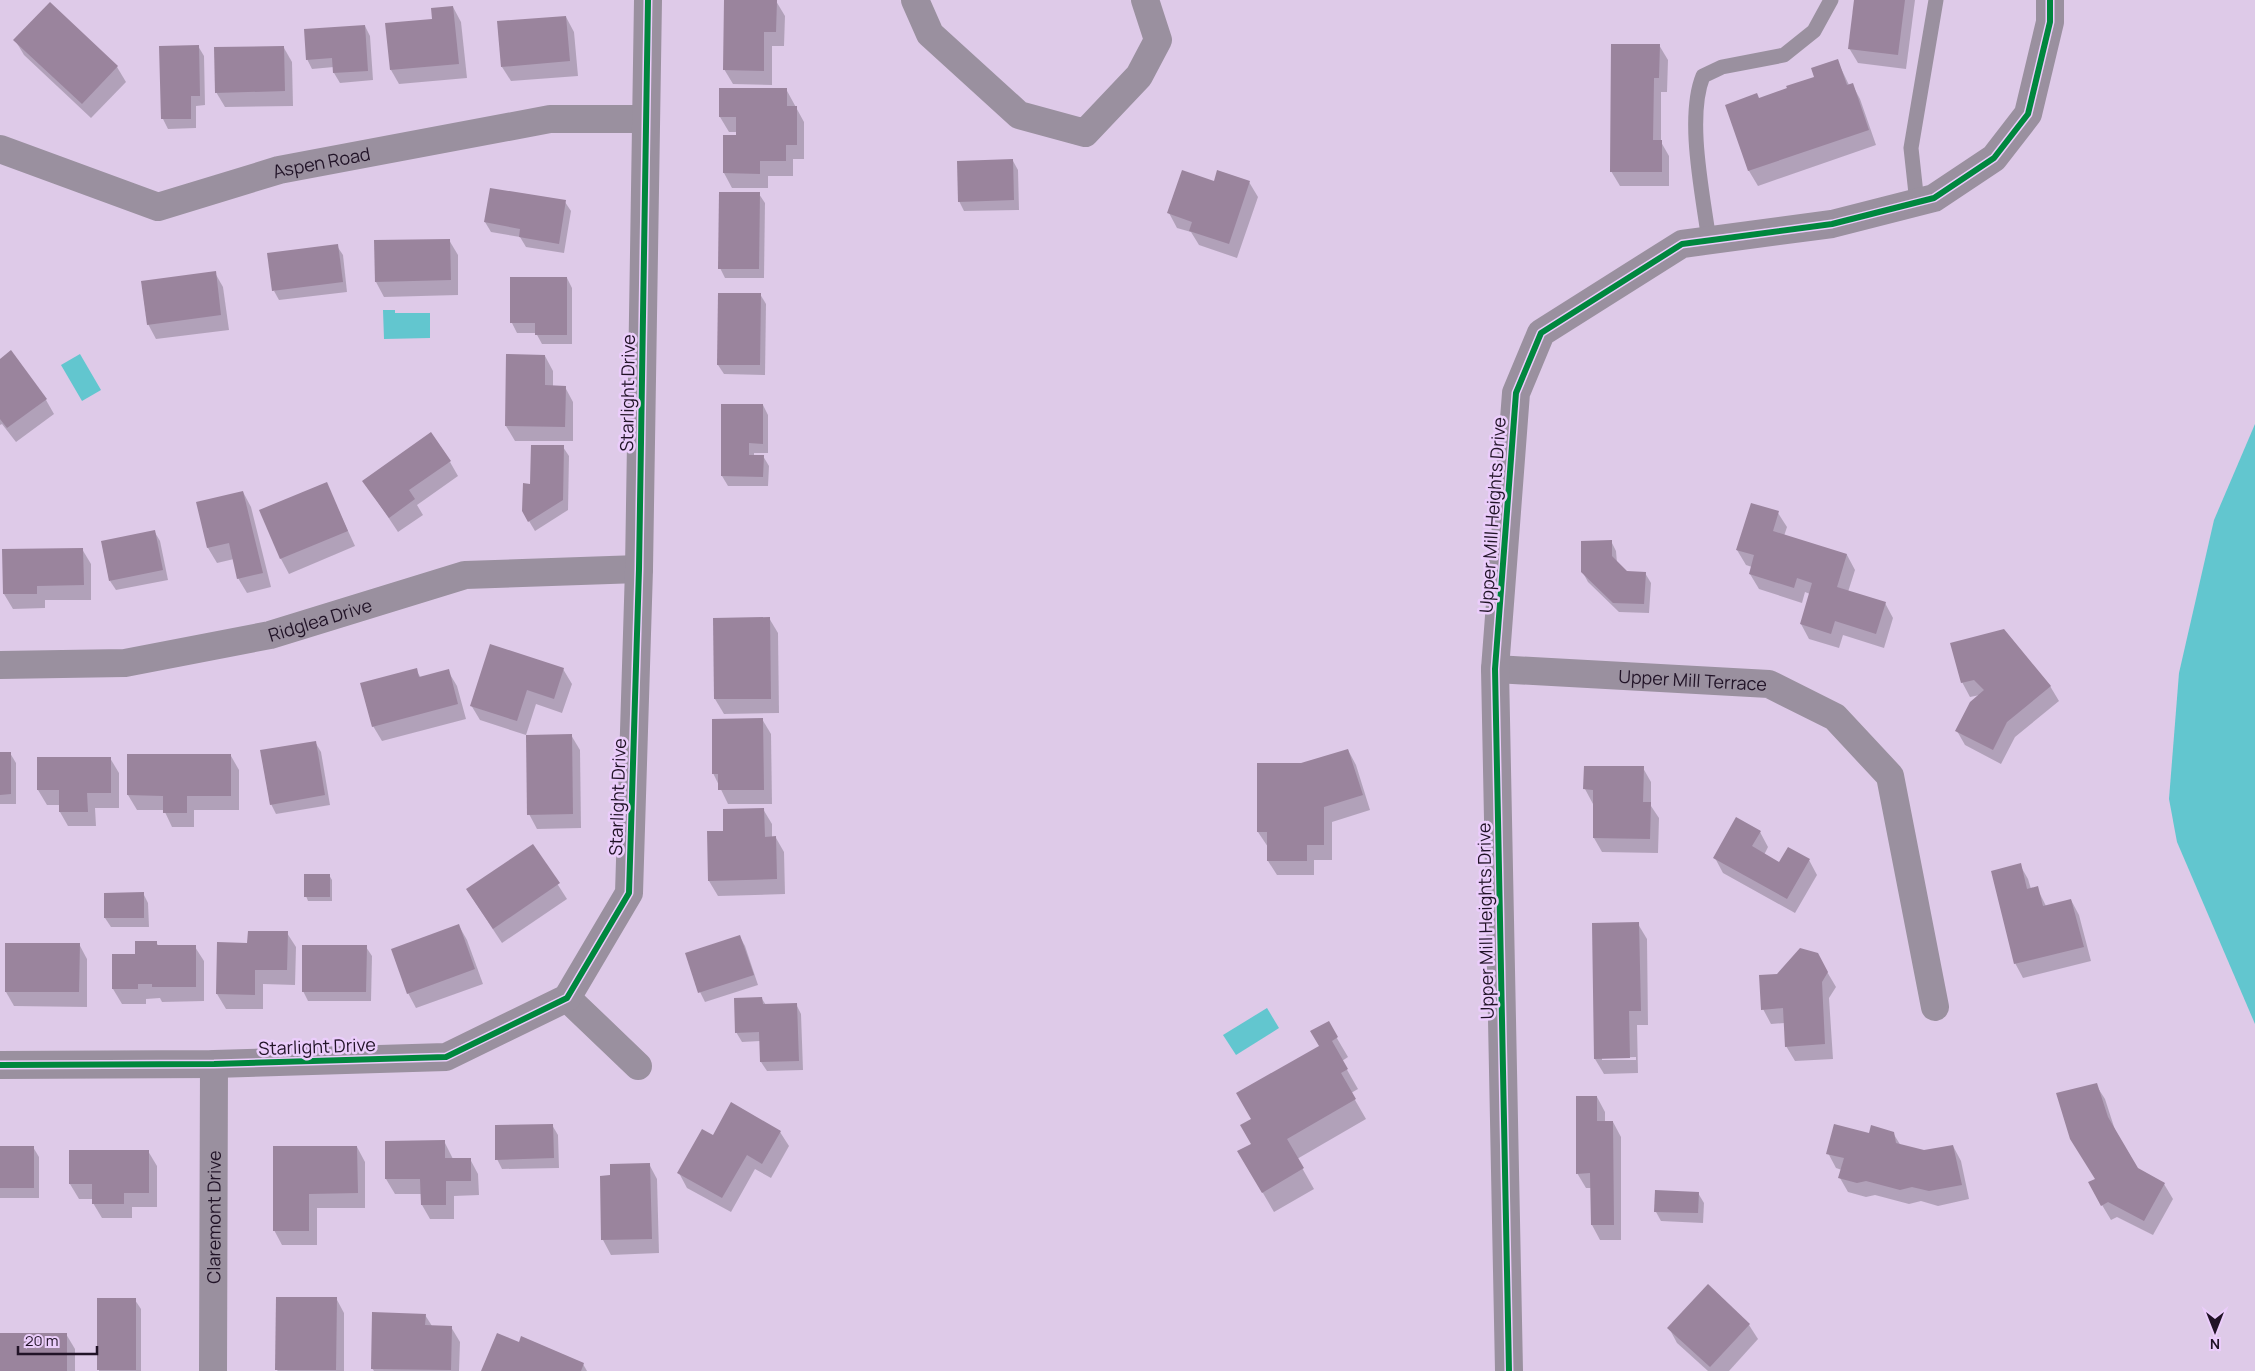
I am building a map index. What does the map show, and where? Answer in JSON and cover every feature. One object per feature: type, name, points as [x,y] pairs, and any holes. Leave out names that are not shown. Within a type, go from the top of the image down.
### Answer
[{"type":"street","name":"Starlight Drive","points":[[0,1065],[214,1064],[446,1057],[567,998],[629,893],[639,569],[648,0]]},
{"type":"street","points":[[915,0],[930,34],[1019,115],[1085,134],[1139,76],[1158,40],[1145,0]]},
{"type":"street","name":"Upper Mill Heights Drive","points":[[1509,1371],[1495,669],[1516,393],[1541,333],[1682,244],[1832,224],[1917,203],[1934,198],[1994,158],[2028,114],[2050,22],[2050,0]]},
{"type":"street","name":"Aspen Road","points":[[3,155],[158,207],[278,170],[550,119],[645,118]]},
{"type":"street","name":"Ridglea Drive","points":[[0,665],[125,663],[270,635],[465,575],[639,569]]},
{"type":"street","name":"Upper Mill Terrace","points":[[1495,669],[1769,684],[1835,717],[1890,776],[1935,1006]]},
{"type":"street","points":[[567,998],[638,1066]]},
{"type":"street","name":"Claremont Drive","points":[[213,1371],[214,1064]]},
{"type":"lane","points":[[1709,241],[1696,136],[1695,103],[1703,76],[1722,67],[1784,55],[1802,43],[1814,31],[1831,0]]},
{"type":"lane","points":[[1917,203],[1911,148],[1936,0]]},
{"type":"shaded area","points":[[383,310],[395,310],[395,313],[430,313],[430,338],[384,339]]},
{"type":"shaded area","points":[[80,354],[101,390],[82,401],[61,365]]},
{"type":"shaded area","points":[[2255,424],[2255,1024],[2177,842],[2169,799],[2179,673],[2214,520]]},
{"type":"shaded area","points":[[1267,1008],[1279,1028],[1236,1055],[1223,1035]]},
{"type":"building","points":[[724,0],[777,0],[776,32],[764,32],[764,71],[723,70]]},
{"type":"building","points":[[1854,0],[1905,0],[1898,55],[1848,49]]},
{"type":"building","points":[[50,2],[118,66],[82,104],[13,40]]},
{"type":"building","points":[[453,6],[459,64],[390,70],[385,23],[432,19],[431,8]]},
{"type":"building","points":[[566,16],[570,61],[501,67],[497,21]]},
{"type":"building","points":[[365,25],[368,71],[333,73],[332,58],[306,60],[304,29]]},
{"type":"building","points":[[1611,44],[1660,44],[1659,78],[1654,78],[1653,140],[1662,140],[1662,172],[1610,172]]},
{"type":"building","points":[[199,45],[200,96],[191,96],[191,119],[161,119],[159,46]]},
{"type":"building","points":[[284,46],[285,91],[215,93],[214,47]]},
{"type":"building","points":[[1838,59],[1847,85],[1853,83],[1869,130],[1748,171],[1725,105],[1757,93],[1759,98],[1787,88],[1786,86],[1814,77],[1811,68]]},
{"type":"building","points":[[719,88],[787,88],[787,106],[797,106],[797,145],[786,145],[786,161],[760,161],[760,174],[723,173],[723,135],[736,135],[736,117],[719,117]]},
{"type":"building","points":[[1013,159],[1014,200],[958,202],[957,161]]},
{"type":"building","points":[[1182,170],[1214,181],[1217,170],[1250,181],[1229,244],[1189,231],[1192,222],[1167,213]]},
{"type":"building","points":[[490,188],[566,200],[559,244],[519,237],[520,229],[484,222]]},
{"type":"building","points":[[719,192],[760,192],[759,269],[718,269]]},
{"type":"building","points":[[450,239],[451,280],[375,282],[374,240]]},
{"type":"building","points":[[338,244],[343,282],[272,291],[267,253]]},
{"type":"building","points":[[216,271],[221,315],[147,325],[141,281]]},
{"type":"building","points":[[510,277],[567,277],[567,335],[535,335],[535,323],[510,323]]},
{"type":"building","points":[[718,293],[761,293],[760,365],[717,365]]},
{"type":"building","points":[[11,350],[47,399],[7,428],[0,419],[0,359]]},
{"type":"building","points":[[506,354],[545,355],[545,385],[566,386],[565,427],[505,426]]},
{"type":"building","points":[[721,404],[763,404],[763,444],[749,443],[749,455],[764,455],[763,477],[721,476]]},
{"type":"building","points":[[431,432],[451,461],[409,490],[415,499],[389,518],[362,481]]},
{"type":"building","points":[[531,445],[564,445],[563,500],[528,522],[522,511],[523,483],[530,484]]},
{"type":"building","points":[[327,482],[348,531],[280,559],[259,510]]},
{"type":"building","points":[[243,491],[263,573],[237,579],[229,543],[207,548],[196,502]]},
{"type":"building","points":[[1751,503],[1779,511],[1773,531],[1847,554],[1837,587],[1886,602],[1876,634],[1835,621],[1831,634],[1800,624],[1812,583],[1797,578],[1794,588],[1749,574],[1754,555],[1736,550]]},
{"type":"building","points":[[155,530],[163,570],[109,581],[101,541]]},
{"type":"building","points":[[1612,540],[1612,556],[1627,571],[1646,572],[1644,604],[1613,603],[1581,572],[1581,541]]},
{"type":"building","points":[[83,548],[84,585],[37,586],[37,594],[3,594],[2,549]]},
{"type":"building","points":[[770,617],[771,699],[714,699],[713,618]]},
{"type":"building","points":[[2004,629],[2051,686],[2007,722],[1993,750],[1955,731],[1970,702],[1984,690],[1974,680],[1961,683],[1950,643]]},
{"type":"building","points":[[490,644],[564,668],[554,699],[527,690],[517,721],[470,706]]},
{"type":"building","points":[[417,668],[419,677],[449,669],[458,704],[372,727],[360,683]]},
{"type":"building","points":[[763,718],[764,790],[718,790],[718,774],[712,774],[712,719]]},
{"type":"building","points":[[572,734],[573,814],[527,815],[526,735]]},
{"type":"building","points":[[316,741],[325,795],[270,805],[260,750]]},
{"type":"building","points":[[1348,749],[1363,795],[1324,807],[1324,845],[1307,845],[1307,861],[1267,861],[1267,832],[1257,832],[1257,763],[1301,763]]},
{"type":"building","points":[[0,752],[11,752],[11,794],[0,795]]},
{"type":"building","points":[[127,754],[231,754],[231,796],[187,796],[187,813],[163,813],[163,796],[127,795]]},
{"type":"building","points":[[37,757],[111,757],[111,793],[87,793],[88,812],[59,812],[59,790],[37,790]]},
{"type":"building","points":[[1584,766],[1644,766],[1643,802],[1651,802],[1650,839],[1593,838],[1593,790],[1583,789]]},
{"type":"building","points":[[764,808],[765,837],[776,836],[777,879],[708,881],[707,831],[723,831],[723,809]]},
{"type":"building","points":[[1736,817],[1761,831],[1752,846],[1779,862],[1788,847],[1810,859],[1787,899],[1713,858]]},
{"type":"building","points":[[533,844],[560,883],[493,929],[466,889]]},
{"type":"building","points":[[2021,863],[2027,889],[2038,886],[2043,906],[2071,899],[2084,947],[2014,964],[1991,871]]},
{"type":"building","points":[[304,874],[330,874],[330,897],[304,897]]},
{"type":"building","points":[[144,892],[144,918],[104,918],[104,893]]},
{"type":"building","points":[[1639,922],[1641,1011],[1629,1011],[1630,1058],[1594,1059],[1592,923]]},
{"type":"building","points":[[459,924],[475,969],[407,994],[391,949]]},
{"type":"building","points":[[248,931],[288,931],[287,970],[255,970],[255,995],[216,994],[217,942],[247,943]]},
{"type":"building","points":[[740,935],[754,975],[698,993],[685,953]]},
{"type":"building","points":[[135,941],[157,941],[157,945],[196,945],[196,987],[152,987],[152,984],[138,984],[138,989],[112,989],[112,954],[135,954]]},
{"type":"building","points":[[5,943],[80,943],[79,992],[5,992]]},
{"type":"building","points":[[302,945],[367,945],[366,992],[302,992]]},
{"type":"building","points":[[1800,948],[1818,953],[1828,972],[1822,982],[1825,1044],[1785,1047],[1783,1008],[1761,1010],[1759,975],[1777,974]]},
{"type":"building","points":[[762,997],[763,1004],[797,1003],[799,1061],[760,1062],[759,1032],[735,1033],[734,998]]},
{"type":"building","points":[[1329,1021],[1338,1037],[1332,1041],[1348,1069],[1341,1073],[1356,1099],[1287,1139],[1304,1168],[1262,1193],[1237,1151],[1251,1144],[1240,1125],[1251,1119],[1236,1093],[1319,1046],[1310,1031]]},
{"type":"building","points":[[2097,1083],[2108,1117],[2138,1168],[2165,1183],[2144,1221],[2108,1202],[2101,1206],[2088,1182],[2095,1179],[2070,1139],[2056,1093]]},
{"type":"building","points":[[1576,1096],[1597,1096],[1597,1121],[1613,1121],[1614,1225],[1591,1225],[1590,1173],[1576,1174]]},
{"type":"building","points":[[731,1102],[781,1131],[762,1164],[747,1155],[722,1198],[677,1173],[702,1129],[713,1135]]},
{"type":"building","points":[[553,1124],[554,1158],[495,1160],[495,1125]]},
{"type":"building","points":[[1834,1124],[1869,1133],[1871,1125],[1894,1132],[1896,1143],[1924,1150],[1953,1145],[1962,1185],[1929,1191],[1912,1187],[1900,1190],[1866,1181],[1857,1183],[1838,1178],[1844,1158],[1826,1154]]},
{"type":"building","points":[[445,1140],[445,1158],[471,1158],[471,1181],[446,1181],[446,1205],[421,1205],[420,1179],[385,1179],[385,1141]]},
{"type":"building","points":[[0,1146],[34,1146],[34,1188],[0,1188]]},
{"type":"building","points":[[273,1146],[357,1146],[358,1193],[309,1194],[309,1231],[273,1231]]},
{"type":"building","points":[[69,1150],[149,1150],[149,1193],[124,1193],[124,1204],[92,1204],[92,1184],[69,1184]]},
{"type":"building","points":[[650,1163],[652,1239],[601,1240],[600,1176],[610,1175],[610,1164]]},
{"type":"building","points":[[1655,1190],[1699,1192],[1698,1213],[1654,1212]]},
{"type":"building","points":[[1708,1284],[1750,1324],[1710,1367],[1667,1328]]},
{"type":"building","points":[[276,1297],[337,1297],[336,1370],[275,1370]]},
{"type":"building","points":[[97,1298],[136,1298],[136,1370],[97,1370]]},
{"type":"building","points":[[372,1312],[426,1314],[425,1325],[452,1326],[451,1370],[371,1369]]},
{"type":"building","points":[[0,1333],[67,1333],[67,1371],[0,1371]]},
{"type":"building","points":[[497,1333],[519,1342],[521,1336],[584,1363],[581,1371],[481,1371]]},
{"type":"cycle path","points":[[0,1065],[214,1064],[446,1057],[567,998],[629,893],[639,569],[648,0]]},
{"type":"cycle path","points":[[1509,1371],[1495,669],[1516,393],[1541,333],[1682,244],[1832,224],[1934,198],[1994,158],[2028,114],[2050,22],[2050,0]]}]
